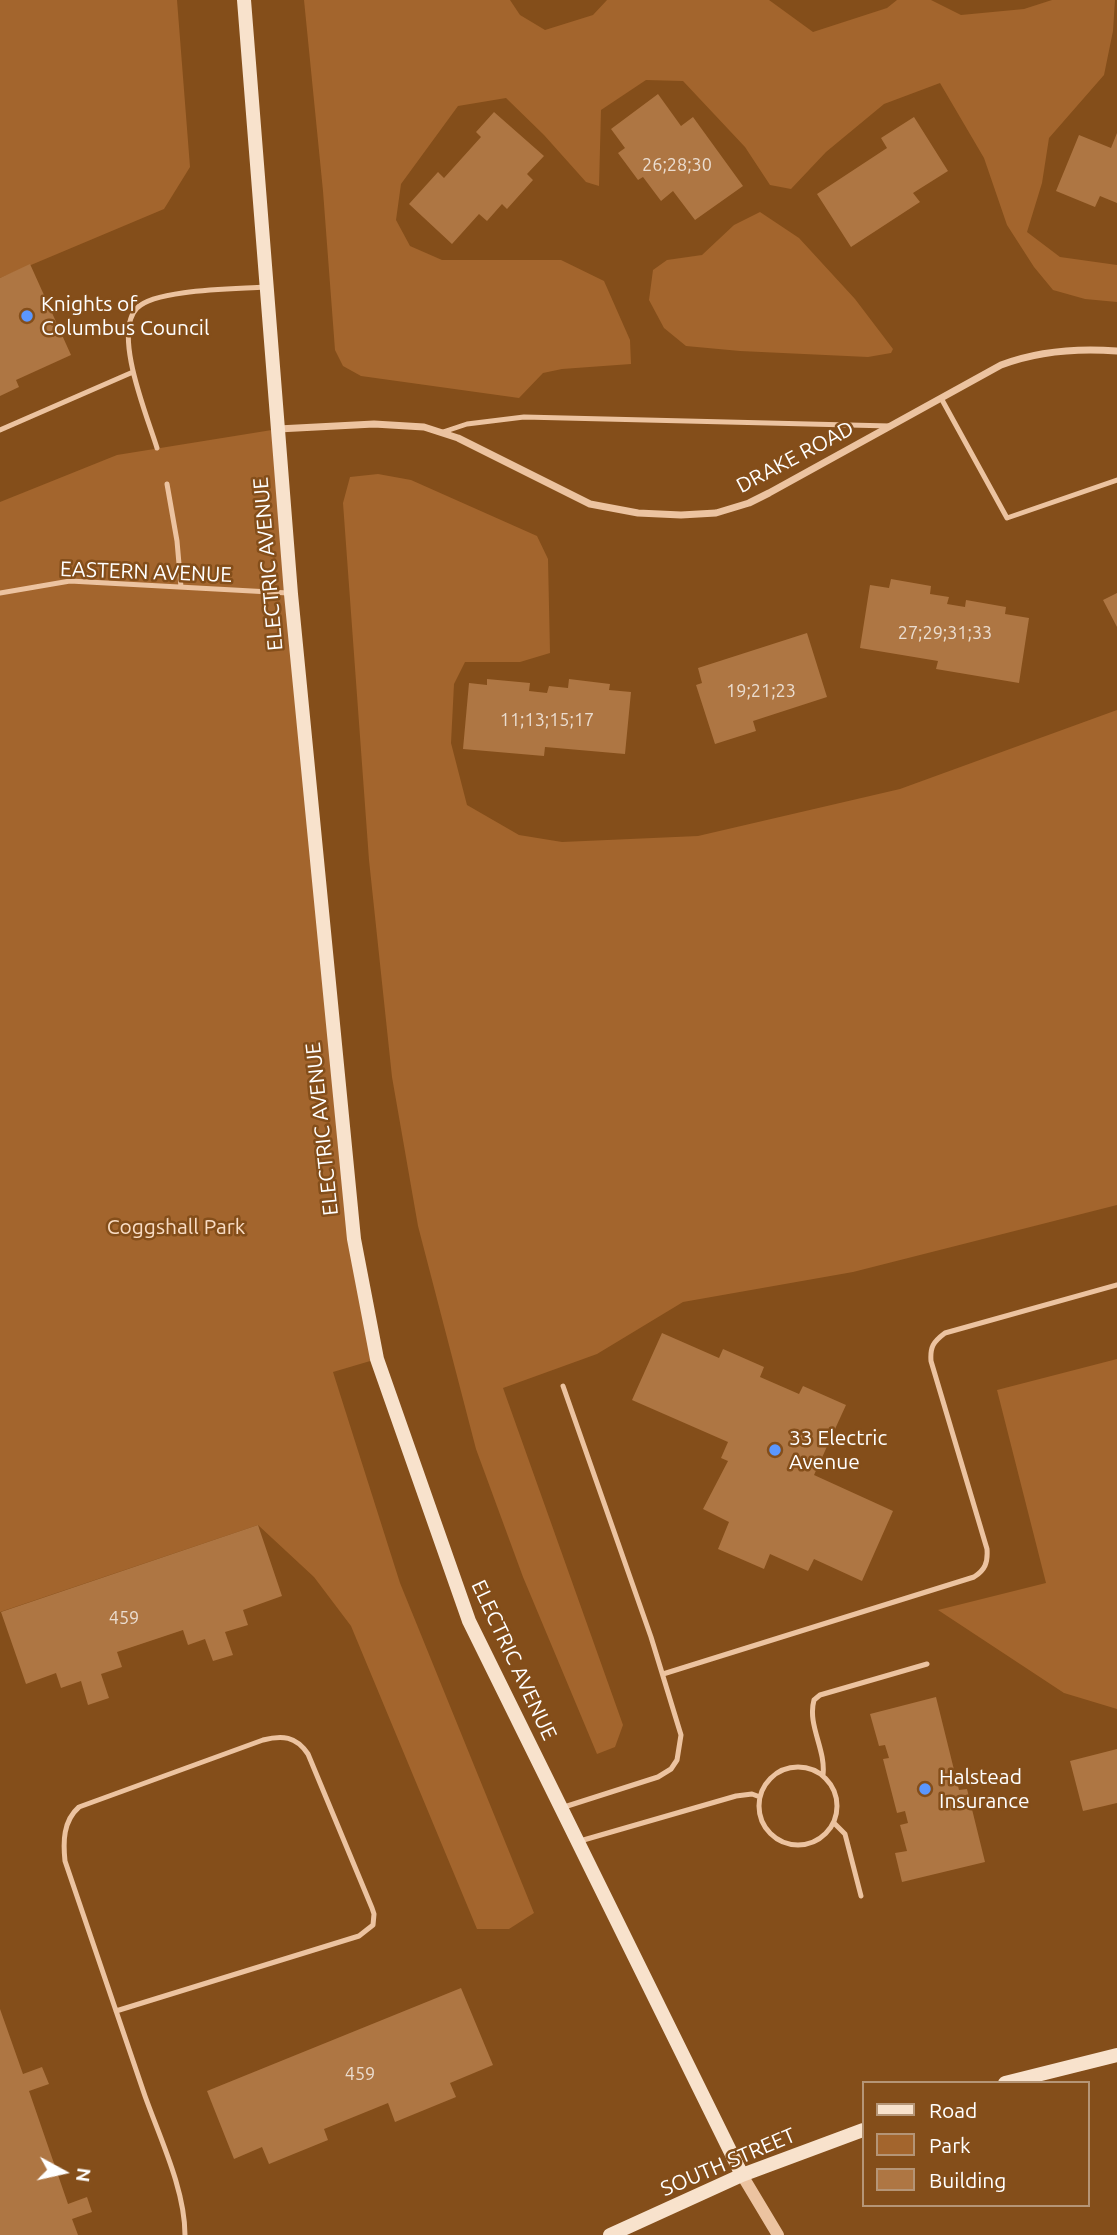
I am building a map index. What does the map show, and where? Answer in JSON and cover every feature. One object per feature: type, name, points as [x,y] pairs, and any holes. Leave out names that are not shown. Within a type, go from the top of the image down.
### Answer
[{"type":"main road","name":"ELECTRIC AVENUE","points":[[244,0],[291,594],[354,1239],[377,1359],[469,1621],[742,2175]]},
{"type":"main road","points":[[1013,2081],[1117,2055]]},
{"type":"main road","name":"SOUTH STREET","points":[[610,2235],[742,2175],[862,2130]]},
{"type":"street","name":"DRAKE ROAD","points":[[278,429],[374,424],[404,425],[443,432],[590,504],[638,513],[716,513],[749,503],[988,371],[1015,360],[1065,350],[1117,351]]},
{"type":"street","points":[[742,2175],[778,2235]]},
{"type":"lane","points":[[157,449],[128,356],[127,338],[131,316],[138,306],[160,297],[184,292],[267,287]]},
{"type":"lane","points":[[0,430],[133,372]]},
{"type":"lane","points":[[941,398],[1007,518],[1117,480]]},
{"type":"lane","points":[[443,432],[467,424],[524,417],[890,426]]},
{"type":"lane","points":[[167,484],[177,541],[181,587]]},
{"type":"lane","name":"EASTERN AVENUE","points":[[0,593],[70,581],[291,594]]},
{"type":"lane","points":[[663,1674],[974,1577],[982,1572],[986,1564],[987,1549],[931,1361],[930,1348],[935,1340],[945,1333],[1117,1285]]},
{"type":"lane","points":[[561,1808],[657,1777],[671,1769],[677,1760],[681,1735],[663,1674],[562,1386]]},
{"type":"lane","points":[[823,1775],[824,1765],[812,1715],[814,1700],[820,1695],[927,1664]]},
{"type":"lane","points":[[116,2011],[359,1936],[373,1925],[372,1908],[302,1745],[285,1737],[263,1740],[79,1807],[73,1812],[65,1830],[65,1861],[116,2011],[178,2189],[185,2235]]},
{"type":"lane","points":[[799,1767],[823,1775],[836,1795],[838,1809],[827,1834],[816,1843],[788,1845],[776,1840],[766,1830],[760,1818],[760,1797],[767,1782],[776,1774],[787,1768],[799,1767]]},
{"type":"lane","points":[[577,1842],[736,1796],[752,1794],[760,1797]]},
{"type":"lane","points":[[834,1823],[845,1834],[861,1896]]},
{"type":"green space","points":[[0,0],[177,0],[190,167],[164,209],[0,278]]},
{"type":"green space","points":[[304,0],[510,0],[520,15],[545,30],[593,15],[607,0],[769,0],[813,32],[887,8],[897,0],[931,0],[961,15],[1024,9],[1052,0],[1115,0],[1113,31],[1104,75],[1049,138],[1042,183],[1027,232],[1060,257],[1117,265],[1117,302],[1085,299],[1053,290],[1034,267],[1007,225],[984,158],[940,83],[884,104],[826,152],[791,189],[770,185],[745,147],[683,81],[646,80],[601,110],[599,186],[586,182],[506,98],[458,106],[401,184],[396,220],[410,246],[442,260],[561,260],[604,281],[630,340],[631,364],[543,373],[519,398],[361,376],[343,366],[335,350]]},
{"type":"green space","points":[[760,212],[799,238],[855,299],[893,349],[891,353],[868,357],[686,346],[664,328],[649,300],[653,270],[667,260],[702,255],[734,225]]},
{"type":"green space","name":"Coggshall Park","points":[[278,429],[354,1239],[377,1359],[333,1372],[400,1583],[534,1913],[509,1929],[477,1929],[351,1626],[314,1577],[258,1525],[0,1612],[0,502],[117,455]]},
{"type":"green space","points":[[378,474],[411,480],[537,536],[548,559],[550,653],[520,662],[465,662],[454,684],[451,743],[467,805],[519,835],[562,842],[698,836],[900,789],[1117,710],[1117,1205],[853,1272],[683,1302],[597,1354],[503,1388],[623,1725],[615,1747],[597,1754],[523,1577],[476,1449],[418,1226],[392,1077],[369,860],[343,503],[350,477]]},
{"type":"green space","points":[[1117,1359],[1117,1709],[1064,1693],[938,1610],[1046,1583],[997,1390]]},
{"type":"building","points":[[658,94],[681,126],[693,117],[743,186],[695,220],[673,191],[661,201],[643,177],[638,180],[618,153],[625,148],[611,129]]},
{"type":"building","points":[[494,112],[544,156],[527,174],[533,180],[507,209],[502,204],[487,221],[479,214],[452,244],[409,204],[438,172],[444,178],[481,137],[476,132]]},
{"type":"building","points":[[914,117],[948,171],[913,193],[920,202],[851,247],[817,194],[887,148],[881,138]]},
{"type":"building","points":[[1117,133],[1117,203],[1100,196],[1095,207],[1056,191],[1079,135],[1111,148]]},
{"type":"building","name":"Knights of Columbus Council","points":[[30,264],[71,355],[16,380],[19,387],[0,396],[0,278]]},
{"type":"building","points":[[891,579],[931,586],[930,594],[949,597],[947,604],[965,607],[966,600],[1006,607],[1005,614],[1029,618],[1019,683],[936,669],[938,661],[860,648],[870,585],[889,588]]},
{"type":"building","points":[[1117,593],[1117,627],[1103,600]]},
{"type":"building","points":[[807,633],[827,697],[753,721],[756,731],[715,744],[696,685],[702,683],[698,668]]},
{"type":"building","points":[[487,679],[530,683],[529,691],[547,693],[549,686],[568,688],[569,679],[610,684],[609,690],[631,692],[625,754],[545,747],[544,756],[463,749],[469,683],[487,685]]},
{"type":"building","name":"33 Electric Avenue","points":[[662,1333],[719,1358],[723,1349],[764,1367],[760,1377],[799,1394],[803,1386],[846,1405],[814,1475],[893,1511],[862,1581],[814,1559],[808,1571],[770,1554],[764,1569],[718,1549],[729,1522],[703,1509],[728,1461],[721,1458],[728,1442],[632,1400]]},
{"type":"building","points":[[258,1525],[282,1596],[243,1610],[248,1625],[225,1632],[233,1655],[213,1661],[205,1639],[188,1645],[183,1630],[117,1652],[122,1667],[101,1674],[109,1698],[88,1705],[81,1681],[61,1688],[56,1673],[26,1684],[1,1612]]},
{"type":"building","name":"Halstead Insurance","points":[[936,1697],[959,1790],[967,1789],[985,1862],[902,1882],[895,1853],[907,1851],[900,1825],[908,1823],[905,1811],[897,1813],[883,1759],[889,1758],[885,1745],[879,1746],[870,1714]]},
{"type":"building","points":[[1117,1749],[1117,1803],[1083,1811],[1070,1761]]},
{"type":"building","points":[[461,1988],[493,2065],[450,2083],[456,2097],[395,2122],[388,2103],[324,2129],[328,2140],[269,2164],[262,2147],[234,2159],[207,2091]]},
{"type":"building","points":[[0,2009],[23,2074],[42,2067],[49,2084],[29,2091],[68,2204],[87,2197],[92,2212],[72,2219],[78,2235],[0,2235]]},
{"type":"place","name":"Knights of Columbus Council","points":[[27,316]]},
{"type":"place","name":"33 Electric Avenue","points":[[775,1450]]},
{"type":"place","name":"Halstead Insurance","points":[[925,1789]]}]
